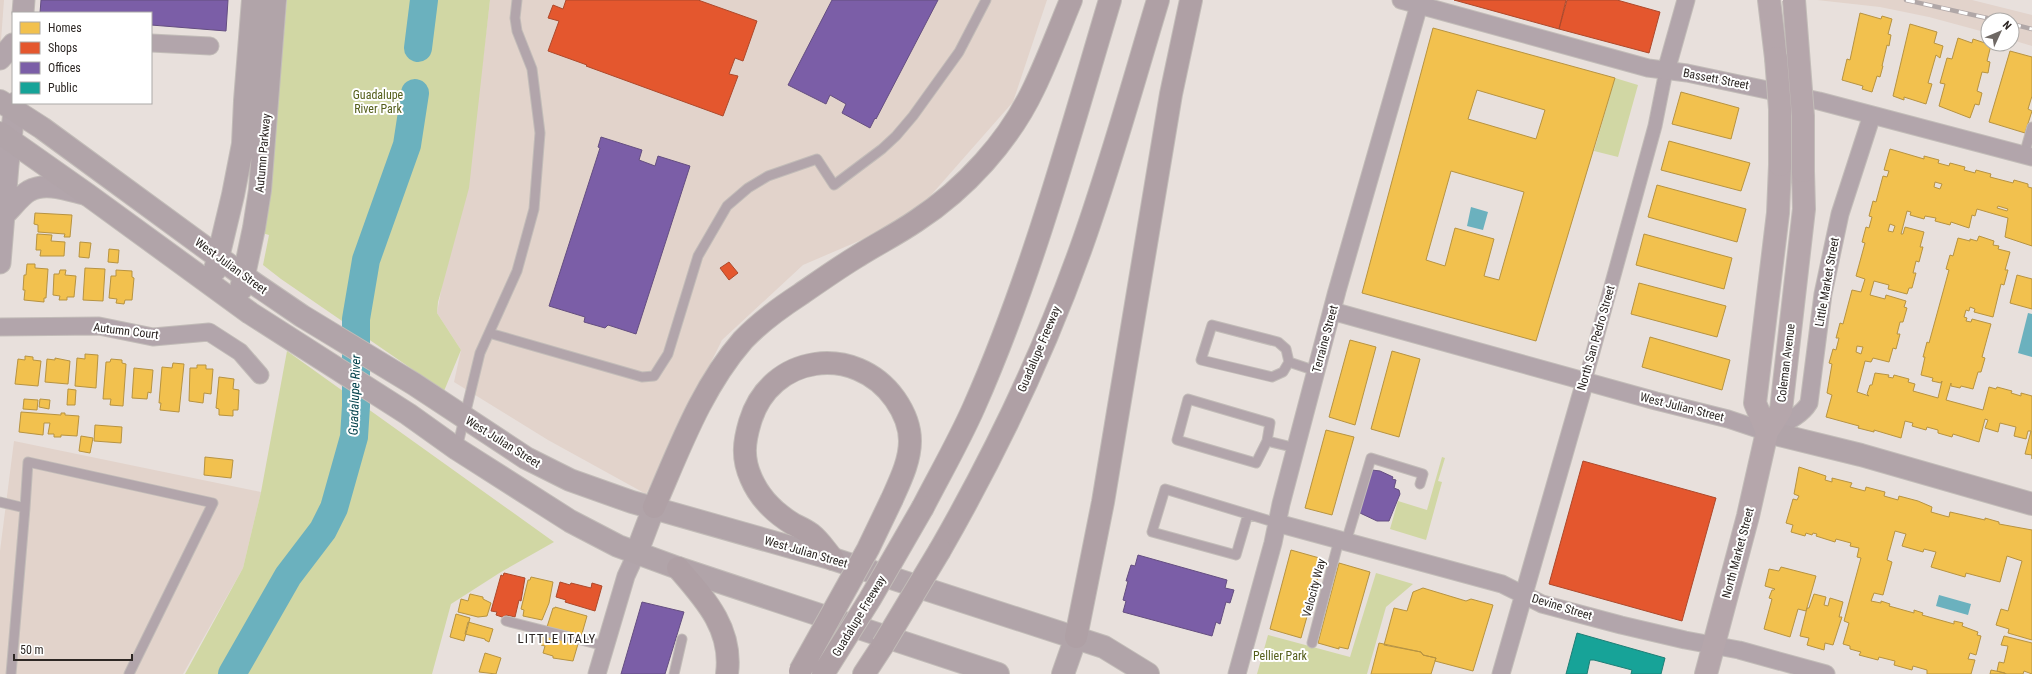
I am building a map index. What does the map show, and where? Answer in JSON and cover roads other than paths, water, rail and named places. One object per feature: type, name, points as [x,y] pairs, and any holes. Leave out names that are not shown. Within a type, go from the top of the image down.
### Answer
[{"type":"highway","points":[[654,507],[701,403],[718,373],[743,340],[765,320],[792,300],[856,257],[917,221],[952,194],[989,156],[1014,122],[1034,89],[1071,0]]},
{"type":"highway","name":"Guadalupe Freeway","points":[[823,674],[870,599],[923,507],[974,408],[1013,310],[1036,242],[1110,0]]},
{"type":"highway","name":"Guadalupe Freeway","points":[[864,674],[883,645],[959,517],[1018,399],[1056,310],[1101,190],[1158,0]]},
{"type":"highway","points":[[1076,637],[1104,502],[1171,94],[1191,0]]},
{"type":"highway","points":[[800,673],[868,549],[892,499],[904,470],[910,441],[908,424],[899,405],[876,379],[859,370],[836,362],[817,363],[796,368],[776,381],[760,401],[752,416],[744,443],[746,463],[750,477],[765,501],[776,512],[811,534],[833,559]]},
{"type":"highway","points":[[678,568],[709,604],[716,615],[722,629],[726,648],[727,674]]},
{"type":"highway","points":[[878,674],[883,645]]},
{"type":"main road","name":"Autumn Parkway","points":[[211,285],[233,195],[243,144],[253,0]]},
{"type":"main road","name":"Autumn Parkway","points":[[238,304],[254,228],[260,190],[275,0]]},
{"type":"main road","points":[[1767,432],[1755,403],[1778,213],[1780,164],[1780,109],[1769,0]]},
{"type":"main road","name":"Coleman Avenue","points":[[1767,432],[1781,410],[1804,216],[1803,116],[1794,0]]},
{"type":"main road","name":"West Julian Street","points":[[10,105],[244,276],[302,316],[414,384],[526,458],[570,480],[632,502],[833,559],[1076,637],[1104,647],[1148,674]]},
{"type":"main road","points":[[5,136],[250,314],[408,414],[457,449],[570,522],[618,546],[678,568],[998,674]]},
{"type":"main road","name":"West Julian Street","points":[[1767,432],[1861,455],[2032,504]]},
{"type":"main road","name":"North Market Street","points":[[1706,674],[1748,516],[1767,432]]},
{"type":"main road","points":[[637,552],[654,507]]},
{"type":"main road","points":[[1062,674],[1076,637]]},
{"type":"street","points":[[23,12],[24,0]]},
{"type":"street","name":"Bassett Street","points":[[1401,0],[1648,68],[1687,73],[1819,100],[2028,156]]},
{"type":"street","name":"North San Pedro Street","points":[[1501,674],[1585,381],[1655,126],[1666,71],[1686,0]]},
{"type":"street","name":"Terraine Street","points":[[1237,674],[1316,370],[1418,5]]},
{"type":"street","points":[[152,42],[210,46]]},
{"type":"street","points":[[0,58],[12,45]]},
{"type":"street","points":[[0,263],[4,215],[5,136],[10,105]]},
{"type":"street","name":"Little Market Street","points":[[1767,432],[1798,415],[1809,403],[1823,294],[1840,214],[1872,115]]},
{"type":"street","points":[[4,215],[28,191],[35,188],[47,186],[88,195]]},
{"type":"street","name":"West Julian Street","points":[[1332,311],[1728,419],[1767,432]]},
{"type":"street","name":"Autumn Court","points":[[0,327],[99,326],[153,337],[209,332],[240,352],[260,375]]},
{"type":"street","name":"Devine Street","points":[[1277,523],[1502,584],[1542,604],[1685,640],[1713,644],[1826,674]]},
{"type":"street","points":[[598,674],[626,576],[637,552]]},
{"type":"lane","points":[[457,449],[480,353],[517,271],[534,209],[540,133],[532,69],[517,31],[515,18],[518,0]]},
{"type":"lane","points":[[489,333],[642,377],[654,376],[668,354],[698,256],[728,206],[748,188],[768,176],[817,159],[834,185],[882,149],[896,136],[933,91],[959,52],[986,0]]},
{"type":"lane","points":[[2028,156],[2032,127]]},
{"type":"lane","points":[[1212,325],[1278,342],[1286,349],[1289,362],[1283,372],[1272,377],[1201,360],[1212,325]]},
{"type":"lane","points":[[1289,362],[1316,370]]},
{"type":"lane","points":[[1188,399],[1270,423],[1267,441],[1256,463],[1177,440],[1188,399]]},
{"type":"lane","points":[[1267,441],[1296,448]]},
{"type":"lane","name":"Velocity Way","points":[[1312,642],[1343,541],[1371,458],[1423,474],[1420,484]]},
{"type":"lane","points":[[11,674],[28,462],[213,503],[129,674]]},
{"type":"lane","points":[[1248,514],[1236,555],[1152,532],[1165,489],[1248,514],[1277,523]]},
{"type":"lane","points":[[0,502],[25,508]]},
{"type":"lane","points":[[506,622],[605,646]]},
{"type":"lane","points":[[674,674],[682,638]]},
{"type":"water","points":[[1471,207],[1488,212],[1483,230],[1467,226]]},
{"type":"water","points":[[2028,313],[2032,314],[2032,357],[2018,353]]},
{"type":"water","points":[[1939,595],[1971,604],[1968,615],[1936,606]]},
{"type":"waterway","name":"Guadalupe River","points":[[418,48],[424,0]]},
{"type":"waterway","name":"Guadalupe River","points":[[232,674],[288,576],[323,530],[334,508],[354,437],[356,406],[356,319],[366,260],[407,145],[415,93]]},
{"type":"railway","points":[[1906,0],[1980,16]]},
{"type":"railway","points":[[2020,26],[2032,29]]},
{"type":"district","name":"LITTLE ITALY","points":[[557,638]]},
{"type":"park label","name":"Guadalupe River Park","points":[[378,102]]},
{"type":"park label","name":"Pellier Park","points":[[1280,656]]}]
